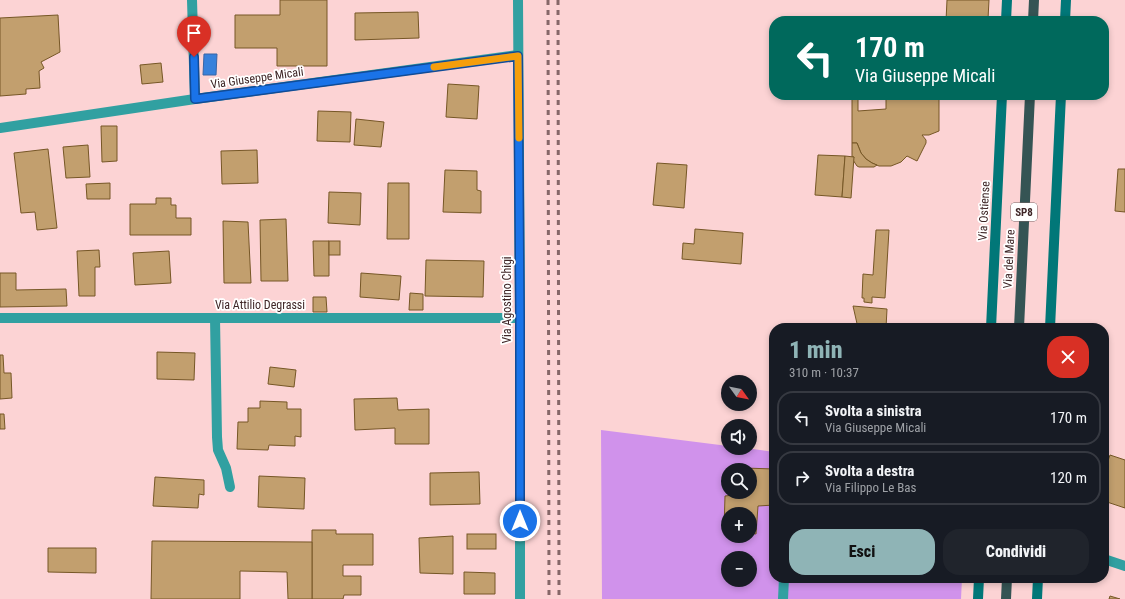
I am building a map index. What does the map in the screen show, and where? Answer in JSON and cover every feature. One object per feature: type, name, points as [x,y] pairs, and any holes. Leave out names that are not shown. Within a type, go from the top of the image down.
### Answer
[{"type":"main road","points":[[1006,16],[1007,0]]},
{"type":"main road","points":[[1034,0],[1034,16]]},
{"type":"main road","points":[[1064,16],[1066,0]]},
{"type":"main road","name":"Via Ostiense","points":[[991,323],[1002,100]]},
{"type":"main road","name":"Via del Mare","points":[[1019,323],[1030,100]]},
{"type":"main road","points":[[1050,323],[1061,100]]},
{"type":"main road","points":[[978,599],[979,583]]},
{"type":"main road","points":[[1006,599],[1007,583]]},
{"type":"main road","points":[[1037,599],[1038,583]]},
{"type":"street","points":[[192,0],[195,99]]},
{"type":"street","name":"Via Agostino Chigi","points":[[518,0],[520,599]]},
{"type":"street","name":"Via Giuseppe Micali","points":[[0,128],[195,99],[518,56]]},
{"type":"street","name":"Via Attilio Degrassi","points":[[0,318],[520,318]]},
{"type":"street","points":[[215,318],[218,450],[226,468],[230,487]]},
{"type":"street","points":[[1109,561],[1125,566]]},
{"type":"street","points":[[783,599],[784,583]]},
{"type":"shaded area","points":[[601,430],[721,445],[721,455],[757,455],[757,450],[769,451],[769,583],[962,583],[961,599],[602,599]]},
{"type":"water","points":[[204,54],[217,54],[216,75],[203,75]]},
{"type":"building","points":[[280,0],[327,0],[327,66],[277,66],[277,48],[235,48],[235,15],[280,15]]},
{"type":"building","points":[[947,0],[989,0],[988,16],[946,16]]},
{"type":"building","points":[[418,12],[419,38],[355,40],[355,13]]},
{"type":"building","points":[[58,15],[60,52],[41,62],[44,68],[39,71],[40,88],[26,89],[26,94],[0,96],[0,18]]},
{"type":"building","points":[[161,63],[163,82],[142,84],[140,65]]},
{"type":"building","points":[[448,84],[479,86],[477,119],[446,117]]},
{"type":"building","points":[[852,100],[858,100],[858,111],[886,109],[886,100],[939,100],[939,131],[929,135],[922,135],[926,140],[926,143],[917,161],[907,156],[901,162],[891,166],[879,166],[866,159],[861,153],[857,143],[852,143]]},
{"type":"building","points":[[318,111],[351,112],[350,142],[317,141]]},
{"type":"building","points":[[356,119],[384,122],[381,147],[354,145]]},
{"type":"building","points":[[101,126],[117,126],[117,161],[102,162]]},
{"type":"building","points":[[852,143],[857,143],[861,153],[866,159],[877,165],[874,167],[857,166],[853,160],[854,157],[852,157]]},
{"type":"building","points":[[88,145],[90,177],[66,178],[63,147]]},
{"type":"building","points":[[48,149],[57,228],[37,230],[35,212],[21,213],[14,153]]},
{"type":"building","points":[[257,150],[258,183],[222,184],[221,151]]},
{"type":"building","points":[[818,155],[845,156],[842,197],[815,195]]},
{"type":"building","points":[[845,156],[854,157],[851,198],[842,197]]},
{"type":"building","points":[[657,163],[687,165],[684,208],[653,205]]},
{"type":"building","points":[[1118,169],[1125,169],[1125,212],[1115,211]]},
{"type":"building","points":[[445,170],[477,171],[477,190],[481,191],[481,213],[443,212]]},
{"type":"building","points":[[110,183],[110,199],[87,199],[86,184]]},
{"type":"building","points":[[388,183],[409,183],[409,239],[387,239]]},
{"type":"building","points":[[329,192],[361,193],[360,225],[328,223]]},
{"type":"building","points":[[156,198],[171,198],[171,205],[176,205],[176,218],[191,218],[191,235],[130,235],[130,204],[156,204]]},
{"type":"building","points":[[286,219],[288,281],[261,281],[260,220]]},
{"type":"building","points":[[223,221],[248,222],[251,283],[224,283]]},
{"type":"building","points":[[695,229],[743,233],[741,264],[682,259],[683,243],[694,244]]},
{"type":"building","points":[[876,230],[889,230],[885,298],[872,297],[872,303],[864,302],[864,298],[862,298],[863,274],[873,275]]},
{"type":"building","points":[[313,241],[329,241],[329,276],[314,276]]},
{"type":"building","points":[[329,241],[340,241],[340,255],[329,255]]},
{"type":"building","points":[[99,250],[100,267],[95,267],[95,296],[79,296],[77,251]]},
{"type":"building","points":[[169,251],[171,283],[135,285],[133,253]]},
{"type":"building","points":[[426,260],[484,261],[483,297],[425,296]]},
{"type":"building","points":[[0,273],[16,273],[16,290],[66,289],[67,306],[0,307]]},
{"type":"building","points":[[361,273],[401,276],[399,300],[360,297]]},
{"type":"building","points":[[410,293],[423,294],[423,310],[409,310]]},
{"type":"building","points":[[313,297],[326,297],[327,312],[313,312]]},
{"type":"building","points":[[853,306],[887,309],[886,323],[857,323]]},
{"type":"building","points":[[157,352],[195,353],[194,380],[157,379]]},
{"type":"building","points":[[0,355],[3,355],[4,373],[11,373],[12,398],[0,399]]},
{"type":"building","points":[[270,367],[296,370],[294,387],[268,384]]},
{"type":"building","points":[[397,398],[398,410],[429,409],[429,444],[395,444],[395,428],[355,430],[354,399]]},
{"type":"building","points":[[260,401],[287,402],[287,409],[301,409],[301,437],[295,436],[295,446],[269,445],[268,450],[237,449],[238,422],[248,422],[248,408],[260,408]]},
{"type":"building","points":[[0,414],[4,414],[5,429],[0,429]]},
{"type":"building","points":[[1110,455],[1125,460],[1125,508],[1109,503]]},
{"type":"building","points":[[757,468],[769,469],[769,505],[758,506],[757,520],[757,507],[725,507],[725,499],[757,499]]},
{"type":"building","points":[[479,472],[480,504],[430,505],[430,473]]},
{"type":"building","points":[[259,476],[305,478],[304,509],[258,507]]},
{"type":"building","points":[[155,477],[204,480],[204,495],[199,494],[198,508],[153,506]]},
{"type":"building","points":[[312,530],[336,530],[336,534],[373,534],[373,565],[343,565],[343,576],[361,576],[361,595],[344,595],[343,599],[312,599]]},
{"type":"building","points":[[467,534],[496,534],[496,549],[467,549]]},
{"type":"building","points":[[453,536],[453,574],[420,573],[419,538]]},
{"type":"building","points":[[152,541],[312,542],[312,599],[288,599],[287,572],[240,571],[240,599],[151,599]]},
{"type":"building","points":[[48,548],[96,548],[96,573],[48,572]]},
{"type":"building","points":[[464,572],[495,573],[495,594],[464,594]]},
{"type":"building","points":[[1110,596],[1120,599],[1109,599]]},
{"type":"railway","points":[[548,0],[549,599]]},
{"type":"railway","points":[[558,0],[559,599]]},
{"type":"slow traffic","points":[[434,67],[518,56],[519,138]]},
{"type":"route","points":[[194,57],[195,99],[518,56],[520,521]]}]
